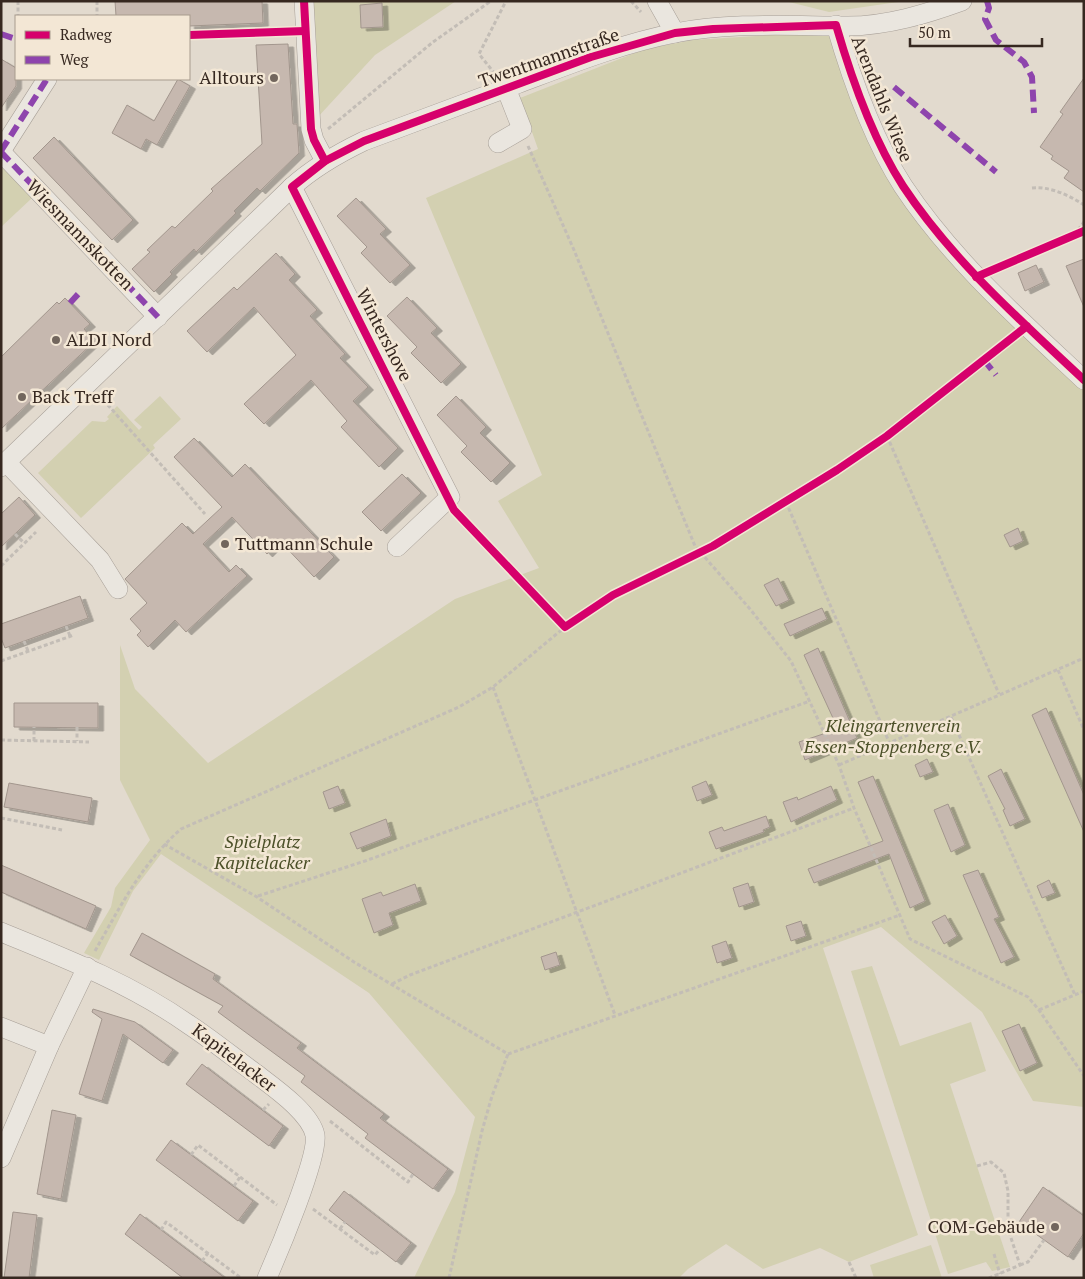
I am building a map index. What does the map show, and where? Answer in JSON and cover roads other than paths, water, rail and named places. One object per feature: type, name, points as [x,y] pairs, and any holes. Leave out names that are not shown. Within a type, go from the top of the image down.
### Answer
[{"type":"street","points":[[304,1],[311,129],[314,140],[325,161]]},
{"type":"street","points":[[657,1],[675,33]]},
{"type":"street","name":"Twentmannstraße","points":[[4,465],[292,187],[325,161],[364,141],[614,49],[675,33],[713,29],[892,22],[932,12],[962,1]]},
{"type":"street","name":"Arendahls Wiese","points":[[836,25],[844,52],[884,152],[903,186],[925,217],[976,277],[1084,380]]},
{"type":"street","name":"Wiesmannskotten","points":[[46,80],[1,152],[158,317]]},
{"type":"street","points":[[498,143],[522,129],[506,88]]},
{"type":"street","name":"Wintershove","points":[[292,187],[450,497],[397,547]]},
{"type":"street","points":[[4,465],[100,560],[118,589]]},
{"type":"street","name":"Kapitelacker","points":[[1,932],[86,967],[142,996],[188,1023],[274,1088],[310,1121],[316,1136],[313,1156],[292,1216],[267,1278]]},
{"type":"street","points":[[1,1158],[48,1046],[86,967]]},
{"type":"street","points":[[1,1027],[48,1046]]},
{"type":"place","name":"Alltours","points":[[274,78]]},
{"type":"place","name":"ALDI Nord","points":[[56,340]]},
{"type":"place","name":"Back Treff","points":[[22,397]]},
{"type":"place","name":"Tuttmann Schule","points":[[225,544]]},
{"type":"place","name":"COM-Gebäude","points":[[1055,1227]]},
{"type":"park label","name":"Kleingartenverein Essen-Stoppenberg e.V.","points":[[893,736]]},
{"type":"park label","name":"Spielplatz Kapitelacker","points":[[262,852]]}]
